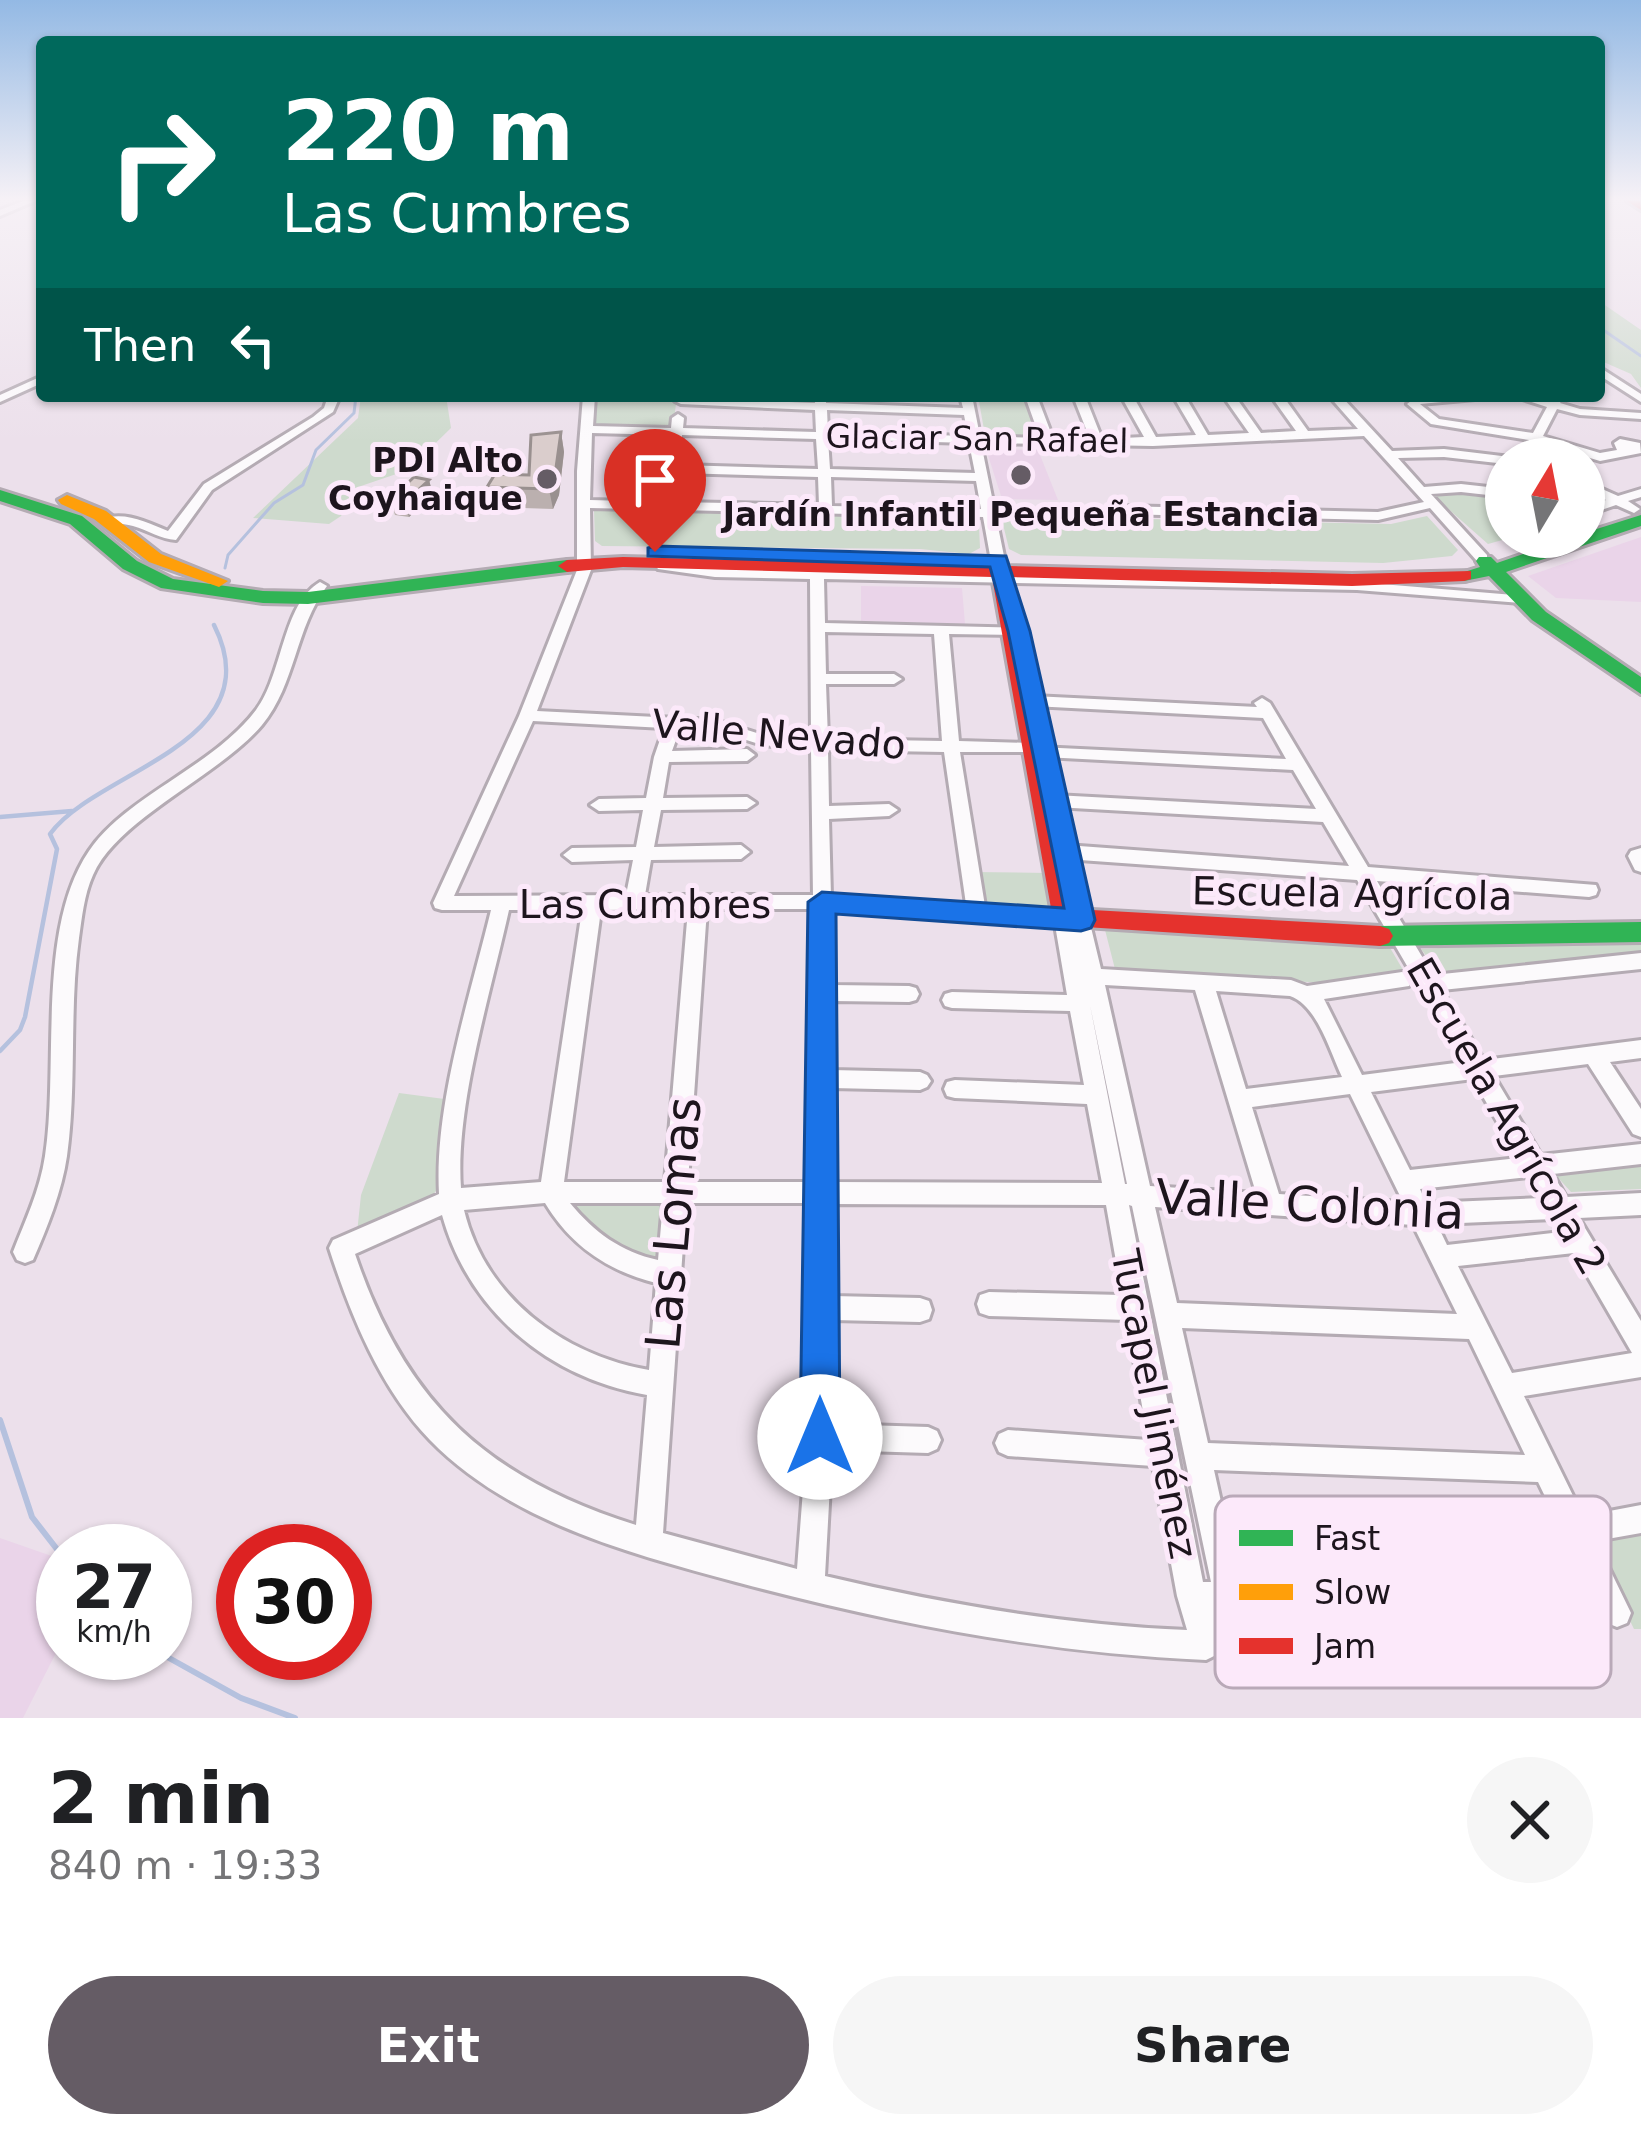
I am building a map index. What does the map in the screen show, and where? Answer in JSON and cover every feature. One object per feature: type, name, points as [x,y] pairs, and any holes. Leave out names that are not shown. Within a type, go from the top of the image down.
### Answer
[{"type":"main road","points":[[0,484],[70,501],[107,520],[155,558],[194,574],[314,592]]},
{"type":"main road","points":[[0,495],[76,520],[130,565],[168,584],[232,595],[314,592],[586,559],[1001,573]]},
{"type":"main road","points":[[1605,518],[1635,506]]},
{"type":"main road","points":[[586,559],[1392,580],[1487,564],[1635,506]]},
{"type":"main road","points":[[1487,564],[1501,558]]},
{"type":"main road","points":[[1487,564],[1520,599],[1641,687]]},
{"type":"main road","name":"Tucapel Jiménez","points":[[1001,573],[1072,919]]},
{"type":"main road","name":"Tucapel Jiménez","points":[[1014,631],[1033,701],[1037,750],[1066,852],[1072,919]]},
{"type":"main road","name":"Escuela Agrícola","points":[[1072,919],[1402,937],[1641,932]]},
{"type":"street","points":[[1605,374],[1641,399]]},
{"type":"street","points":[[0,399],[36,382]]},
{"type":"street","points":[[1605,388],[1623,387]]},
{"type":"street","points":[[107,520],[133,521],[171,537],[208,487],[317,419],[332,402]]},
{"type":"street","points":[[527,716],[586,559],[588,402]]},
{"type":"street","points":[[670,506],[681,402]]},
{"type":"street","points":[[820,402],[826,509]]},
{"type":"street","points":[[834,402],[969,412]]},
{"type":"street","name":"Tucapel Jiménez","points":[[967,402],[1001,573]]},
{"type":"street","points":[[1033,402],[1048,442]]},
{"type":"street","points":[[1081,402],[1098,443]]},
{"type":"street","points":[[1131,402],[1154,442]]},
{"type":"street","points":[[1183,402],[1205,440]]},
{"type":"street","points":[[1233,402],[1258,437]]},
{"type":"street","points":[[1281,402],[1304,434]]},
{"type":"street","points":[[1340,402],[1487,564]]},
{"type":"street","points":[[1416,402],[1429,420],[1534,437],[1600,458],[1625,454]]},
{"type":"street","points":[[1460,424],[1473,402]]},
{"type":"street","points":[[1534,437],[1554,402]]},
{"type":"street","points":[[1561,402],[1641,416]]},
{"type":"street","name":"Glaciar San Rafael","points":[[586,429],[1098,443],[1367,432]]},
{"type":"street","points":[[1388,455],[1485,458]]},
{"type":"street","points":[[673,469],[982,477]]},
{"type":"street","points":[[1419,491],[1485,491]]},
{"type":"street","points":[[1605,493],[1635,506]]},
{"type":"street","points":[[585,504],[988,513]]},
{"type":"street","points":[[1118,510],[1378,516],[1432,504]]},
{"type":"street","points":[[1605,510],[1635,506]]},
{"type":"street","points":[[623,562],[715,572],[1001,573],[1357,586],[1520,599]]},
{"type":"street","points":[[810,1587],[820,1437],[822,902],[817,575]]},
{"type":"street","points":[[26,1252],[56,1156],[59,1060],[76,886],[97,852],[253,725],[279,691],[314,592]]},
{"type":"street","points":[[819,627],[1014,631]]},
{"type":"street","points":[[941,629],[951,747],[977,913]]},
{"type":"street","points":[[819,679],[894,680]]},
{"type":"street","name":"Escuela Agrícola 2","points":[[1033,701],[1265,708],[1641,1345]]},
{"type":"street","name":"Valle Nevado","points":[[527,716],[725,726],[762,740],[818,744],[1299,765]]},
{"type":"street","name":"Las Cumbres","points":[[527,716],[442,903],[822,902],[1072,919]]},
{"type":"street","points":[[634,904],[662,757],[673,725]]},
{"type":"street","points":[[662,757],[747,755]]},
{"type":"street","points":[[1055,801],[1329,815]]},
{"type":"street","points":[[599,805],[747,803]]},
{"type":"street","points":[[820,813],[889,810]]},
{"type":"street","points":[[572,855],[741,852]]},
{"type":"street","points":[[1066,852],[1589,890]]},
{"type":"street","points":[[1641,855],[1637,856],[1641,865]]},
{"type":"street","name":"Las Lomas","points":[[648,1544],[698,903]]},
{"type":"street","points":[[501,905],[454,1132],[450,1200],[460,1238],[484,1285],[525,1329],[582,1369],[660,1385]]},
{"type":"street","points":[[592,905],[551,1192],[562,1213],[616,1261],[668,1274]]},
{"type":"street","name":"Tucapel Jiménez","points":[[1072,919],[1093,976],[1215,1535]]},
{"type":"street","name":"Tucapel Jiménez","points":[[1072,919],[1079,1004],[1191,1596],[1206,1645]]},
{"type":"street","points":[[1428,983],[1641,961]]},
{"type":"street","points":[[1093,976],[1306,994],[1402,980]]},
{"type":"street","points":[[1203,983],[1270,1202]]},
{"type":"street","points":[[822,993],[910,994]]},
{"type":"street","points":[[1306,994],[1558,1496]]},
{"type":"street","points":[[952,1000],[1079,1004]]},
{"type":"street","points":[[1240,1099],[1641,1049]]},
{"type":"street","points":[[1593,1054],[1641,1127]]},
{"type":"street","points":[[820,1079],[920,1081]]},
{"type":"street","points":[[955,1089],[1096,1095]]},
{"type":"street","name":"Valle Colonia","points":[[1402,1181],[1641,1154]]},
{"type":"street","name":"Valle Colonia","points":[[648,1544],[521,1493],[441,1432],[392,1363],[356,1297],[341,1248],[450,1200],[551,1192],[1115,1194],[1418,1214],[1641,1204]]},
{"type":"street","name":"Valle Colonia","points":[[1439,1257],[1580,1241]]},
{"type":"street","points":[[988,1304],[1137,1308]]},
{"type":"street","points":[[819,1308],[920,1310]]},
{"type":"street","points":[[1167,1315],[1474,1327]]},
{"type":"street","points":[[1504,1387],[1641,1364]]},
{"type":"street","points":[[820,1437],[928,1440]]},
{"type":"street","points":[[1008,1443],[1164,1454]]},
{"type":"street","points":[[1198,1456],[1545,1469]]},
{"type":"street","points":[[1611,1525],[1641,1519]]},
{"type":"street","points":[[648,1544],[810,1587],[1009,1631],[1115,1644],[1206,1645]]},
{"type":"street","points":[[1191,1596],[1215,1595]]},
{"type":"street","name":"Tucapel Jiménez","points":[[1206,1645],[1215,1625]]},
{"type":"shaded area","name":"Jardín Infantil Pequeña Estancia","points":[[986,449],[1038,450],[1058,500],[1002,499]]},
{"type":"shaded area","points":[[1641,537],[1641,602],[1556,598],[1528,576],[1580,558],[1605,558],[1605,549]]},
{"type":"shaded area","points":[[861,586],[962,588],[965,624],[861,621]]},
{"type":"shaded area","points":[[0,1538],[36,1551],[36,1680],[42,1680],[23,1718],[0,1718]]},
{"type":"green space","points":[[1605,305],[1641,330],[1641,388],[1631,374],[1605,363]]},
{"type":"green space","points":[[360,402],[447,402],[451,428],[408,470],[361,486],[341,516],[329,524],[253,518],[358,418]]},
{"type":"green space","points":[[596,402],[676,402],[673,428],[594,426]]},
{"type":"green space","points":[[979,402],[1029,402],[1041,436],[985,435]]},
{"type":"green space","points":[[1429,492],[1485,494],[1485,541]]},
{"type":"green space","points":[[594,510],[969,518],[979,526],[980,548],[969,554],[920,549],[602,546],[595,541]]},
{"type":"green space","points":[[1001,516],[1391,524],[1427,516],[1458,550],[1452,556],[1383,563],[1021,555],[1009,549]]},
{"type":"green space","points":[[972,872],[1049,873],[1057,914],[979,911]]},
{"type":"green space","points":[[1104,926],[1389,946],[1406,975],[1330,983],[1116,973]]},
{"type":"green space","points":[[1641,937],[1641,956],[1442,977],[1421,949]]},
{"type":"green space","points":[[399,1093],[452,1100],[438,1152],[443,1180],[432,1197],[357,1233],[361,1195]]},
{"type":"green space","points":[[1641,1157],[1641,1189],[1571,1192],[1553,1172]]},
{"type":"green space","points":[[554,1194],[675,1196],[666,1273],[640,1268]]},
{"type":"green space","points":[[1641,1532],[1641,1629],[1634,1629],[1611,1582],[1611,1537]]},
{"type":"building","points":[[561,432],[549,489],[487,487],[495,474],[529,475],[531,435]]},
{"type":"building","points":[[414,477],[429,480],[405,502],[390,500]]},
{"type":"waterway","points":[[1605,331],[1641,356]]},
{"type":"waterway","points":[[225,568],[228,555],[274,503],[303,485],[316,450],[354,413],[355,402]]},
{"type":"waterway","points":[[0,1051],[20,1030],[25,1017],[57,849],[50,834],[73,812],[201,727],[220,699],[226,666],[214,625]]},
{"type":"waterway","points":[[0,817],[72,811]]},
{"type":"waterway","points":[[0,1420],[37,1524]]},
{"type":"waterway","points":[[192,1671],[241,1698],[295,1718]]},
{"type":"traffic: fast","points":[[0,495],[76,520],[130,565],[168,584],[263,597],[308,598],[567,566]]},
{"type":"traffic: fast","points":[[1464,575],[1493,570],[1641,520]]},
{"type":"traffic: fast","points":[[1485,561],[1539,616],[1641,687]]},
{"type":"traffic: fast","points":[[1380,936],[1641,932]]},
{"type":"traffic: slow","points":[[67,500],[100,515],[155,558],[219,581]]},
{"type":"traffic: jam","points":[[998,561],[1063,918],[1380,936]]},
{"type":"traffic: jam","points":[[567,566],[623,562],[1352,580],[1464,575]]},
{"type":"place","name":"Jardín Infantil Pequeña Estancia","points":[[1021,475]]},
{"type":"place","name":"PDI Alto Coyhaique","points":[[547,479]]},
{"type":"route","points":[[655,552],[998,561],[1019,631],[1081,920],[822,902],[820,1437]]}]
